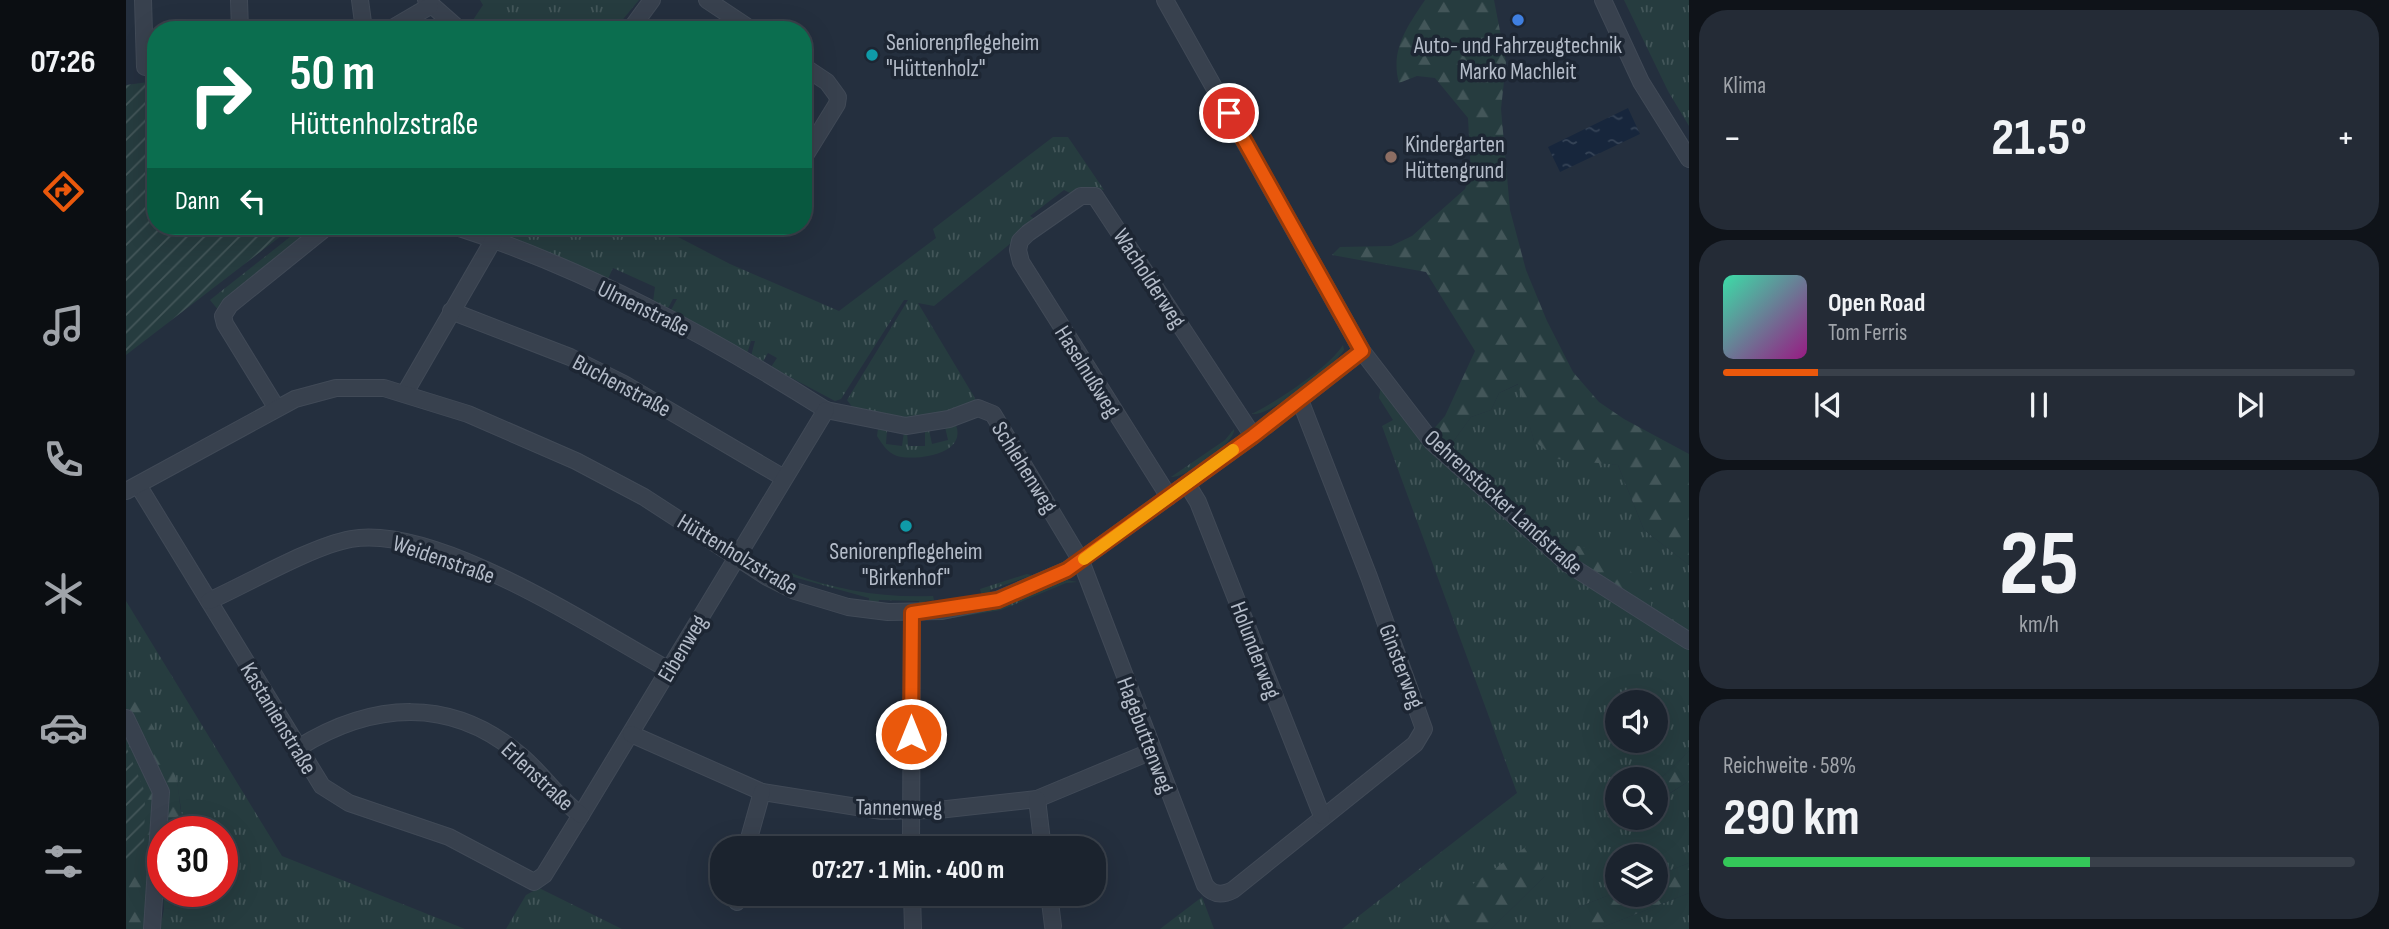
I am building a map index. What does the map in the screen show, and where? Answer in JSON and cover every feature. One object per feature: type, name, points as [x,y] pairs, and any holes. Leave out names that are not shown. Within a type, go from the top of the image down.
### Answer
[{"type":"street","points":[[143,0],[145,67]]},
{"type":"street","points":[[239,0],[240,21]]},
{"type":"street","points":[[360,0],[363,21]]},
{"type":"street","points":[[637,21],[652,0]]},
{"type":"street","points":[[707,0],[738,21]]},
{"type":"street","name":"Oehrenstöcker Landstraße","points":[[1165,0],[1362,351],[1432,442],[1579,572],[1689,641]]},
{"type":"street","points":[[1603,0],[1641,82],[1689,159]]},
{"type":"street","points":[[403,21],[428,3],[449,21]]},
{"type":"street","points":[[812,72],[827,82],[838,97],[837,104],[812,144]]},
{"type":"street","name":"Wacholderweg","points":[[1020,241],[1081,196],[1095,196],[1253,436]]},
{"type":"street","points":[[276,407],[225,324],[223,316],[230,305],[317,235]]},
{"type":"street","name":"Ulmenstraße","points":[[481,235],[665,316],[748,360],[826,410]]},
{"type":"street","points":[[405,393],[494,239]]},
{"type":"street","name":"Haselnußweg","points":[[1020,241],[1018,250],[1021,262],[1169,497]]},
{"type":"street","name":"Buchenstraße","points":[[451,311],[570,357],[603,373],[692,422],[784,478]]},
{"type":"street","name":"Hüttenholzstraße","points":[[132,488],[276,407],[336,388],[362,386],[405,393],[468,414],[576,461],[644,497],[767,577],[811,597],[848,607],[912,613],[998,600],[1047,581],[1080,561],[1253,436],[1362,351]]},
{"type":"street","name":"Ginsterweg","points":[[1226,894],[1415,744],[1424,729],[1369,577],[1300,400]]},
{"type":"street","name":"Schlehenweg","points":[[826,410],[906,426],[949,419],[978,408],[989,411],[1080,561]]},
{"type":"street","name":"Eibenweg","points":[[534,882],[544,875],[826,410]]},
{"type":"street","name":"Holunderweg","points":[[1187,484],[1198,502],[1322,816]]},
{"type":"street","name":"Kastanienstraße","points":[[132,488],[209,601],[316,779],[338,798],[449,837],[534,882]]},
{"type":"street","name":"Weidenstraße","points":[[209,601],[333,544],[363,537],[391,540],[450,557],[514,585],[668,670]]},
{"type":"street","name":"Hagebuttenweg","points":[[1080,561],[1205,885],[1215,894],[1226,894]]},
{"type":"street","points":[[911,836],[912,613]]},
{"type":"street","name":"Erlenstraße","points":[[298,748],[332,727],[360,718],[390,712],[442,715],[481,728],[502,741],[522,756],[562,801],[581,815]]},
{"type":"street","points":[[126,718],[161,793],[152,929]]},
{"type":"street","name":"Tannenweg","points":[[631,734],[762,792],[839,806],[910,811],[1037,799],[1152,751]]},
{"type":"street","points":[[750,836],[762,792]]},
{"type":"street","points":[[1037,799],[1041,836]]},
{"type":"street","points":[[912,906],[913,929]]},
{"type":"street","points":[[1050,906],[1053,926]]},
{"type":"green space","points":[[480,0],[639,0],[622,21],[472,21],[483,5]]},
{"type":"green space","points":[[1425,0],[1494,0],[1506,62],[1501,109],[1510,210],[1526,270],[1547,321],[1573,372],[1599,402],[1624,419],[1689,454],[1689,565],[1644,530],[1618,465],[1557,459],[1534,441],[1518,384],[1499,393],[1491,410],[1471,417],[1450,446],[1431,432],[1445,416],[1475,351],[1426,272],[1332,255],[1340,247],[1391,246],[1412,236],[1465,189],[1471,174],[1468,118],[1435,78],[1417,76],[1399,83],[1397,60],[1402,39]]},
{"type":"green space","points":[[1624,0],[1689,0],[1689,126],[1668,91]]},
{"type":"green space","points":[[147,82],[147,235],[282,235],[126,355],[126,85]]},
{"type":"green space","points":[[1053,137],[1068,137],[1104,190],[1086,188],[1074,195],[1064,190],[1030,216],[1038,221],[934,306],[918,303],[976,400],[956,409],[908,420],[853,408],[847,400],[908,300],[904,300],[841,399],[835,401],[771,367],[777,358],[768,353],[762,363],[751,356],[755,341],[751,341],[747,354],[670,312],[677,299],[673,299],[667,310],[653,302],[655,287],[613,268],[607,281],[490,235],[674,235],[730,264],[839,311],[936,238],[933,229]]},
{"type":"green space","points":[[293,235],[308,235],[219,311],[210,300]]},
{"type":"green space","points":[[1343,345],[1344,350],[1338,358],[1301,389],[1273,407],[1252,414],[1287,394],[1314,374]]},
{"type":"green space","points":[[1519,384],[1534,441],[1588,461],[1618,465],[1644,530],[1689,565],[1689,633],[1651,608],[1568,543],[1558,544],[1450,446],[1471,417],[1491,410],[1499,393]]},
{"type":"green space","points":[[1381,385],[1555,563],[1689,650],[1689,751],[1668,771],[1668,767],[1605,767],[1605,830],[1668,830],[1668,795],[1689,781],[1689,863],[1668,871],[1668,844],[1605,844],[1605,897],[1579,907],[1569,915],[1571,929],[1491,929],[1545,876],[1444,917],[1448,929],[1342,929],[1517,793],[1382,426],[1393,420],[1379,398]]},
{"type":"green space","points":[[956,425],[954,443],[938,454],[927,456],[897,456],[883,445],[877,436],[878,429],[887,430],[886,444],[902,446],[904,432],[907,432],[908,446],[925,446],[925,431],[929,430],[932,444],[948,440],[945,427]]},
{"type":"green space","points":[[1234,429],[1227,442],[1209,458],[1188,472],[1171,477],[1225,440]]},
{"type":"green space","points":[[1568,543],[1607,554],[1652,588],[1651,608],[1596,574],[1558,544]]},
{"type":"green space","points":[[788,572],[859,592],[933,596],[934,600],[925,601],[924,605],[919,605],[919,601],[879,600],[878,604],[869,603],[869,598],[783,574]]},
{"type":"green space","points":[[1027,574],[1035,576],[1031,581],[1027,577],[990,590],[991,595],[982,597],[980,589]]},
{"type":"green space","points":[[1067,580],[1077,582],[1066,583],[1001,610],[935,621],[1000,607]]},
{"type":"green space","points":[[126,601],[282,856],[465,929],[160,929],[164,909],[238,907],[238,816],[182,816],[177,782],[168,759],[126,679]]},
{"type":"green space","points":[[126,679],[154,727],[171,765],[178,785],[183,816],[147,816],[147,907],[152,907],[149,929],[126,929]]},
{"type":"green space","points":[[126,746],[145,792],[144,854],[126,864]]},
{"type":"green space","points":[[1689,751],[1689,781],[1668,794],[1668,771]]},
{"type":"green space","points":[[1530,844],[1545,876],[1491,929],[1448,929],[1444,917],[1450,900]]},
{"type":"green space","points":[[1689,863],[1689,893],[1668,901],[1668,871]]},
{"type":"green space","points":[[539,888],[622,929],[506,929],[526,895]]},
{"type":"green space","points":[[1689,893],[1689,929],[1598,929],[1654,907],[1668,907],[1668,901]]},
{"type":"green space","points":[[1202,897],[1214,929],[1160,929]]},
{"type":"green space","points":[[1605,897],[1605,907],[1654,907],[1598,929],[1571,929],[1568,915],[1579,907]]},
{"type":"water","points":[[1628,108],[1640,134],[1560,172],[1548,147]]},
{"type":"slow traffic","points":[[1084,559],[1233,450]]},
{"type":"place","name":"Auto- und Fahrzeugtechnik Marko Machleit","points":[[1518,20]]},
{"type":"place","name":"Seniorenpflegeheim \"Hüttenholz\"","points":[[872,55]]},
{"type":"place","name":"Kindergarten Hüttengrund","points":[[1391,157]]},
{"type":"place","name":"Seniorenpflegeheim \"Birkenhof\"","points":[[906,526]]},
{"type":"route","points":[[911,734],[912,613],[969,607],[998,600],[1047,581],[1067,570],[1253,436],[1362,351],[1229,113]]}]
